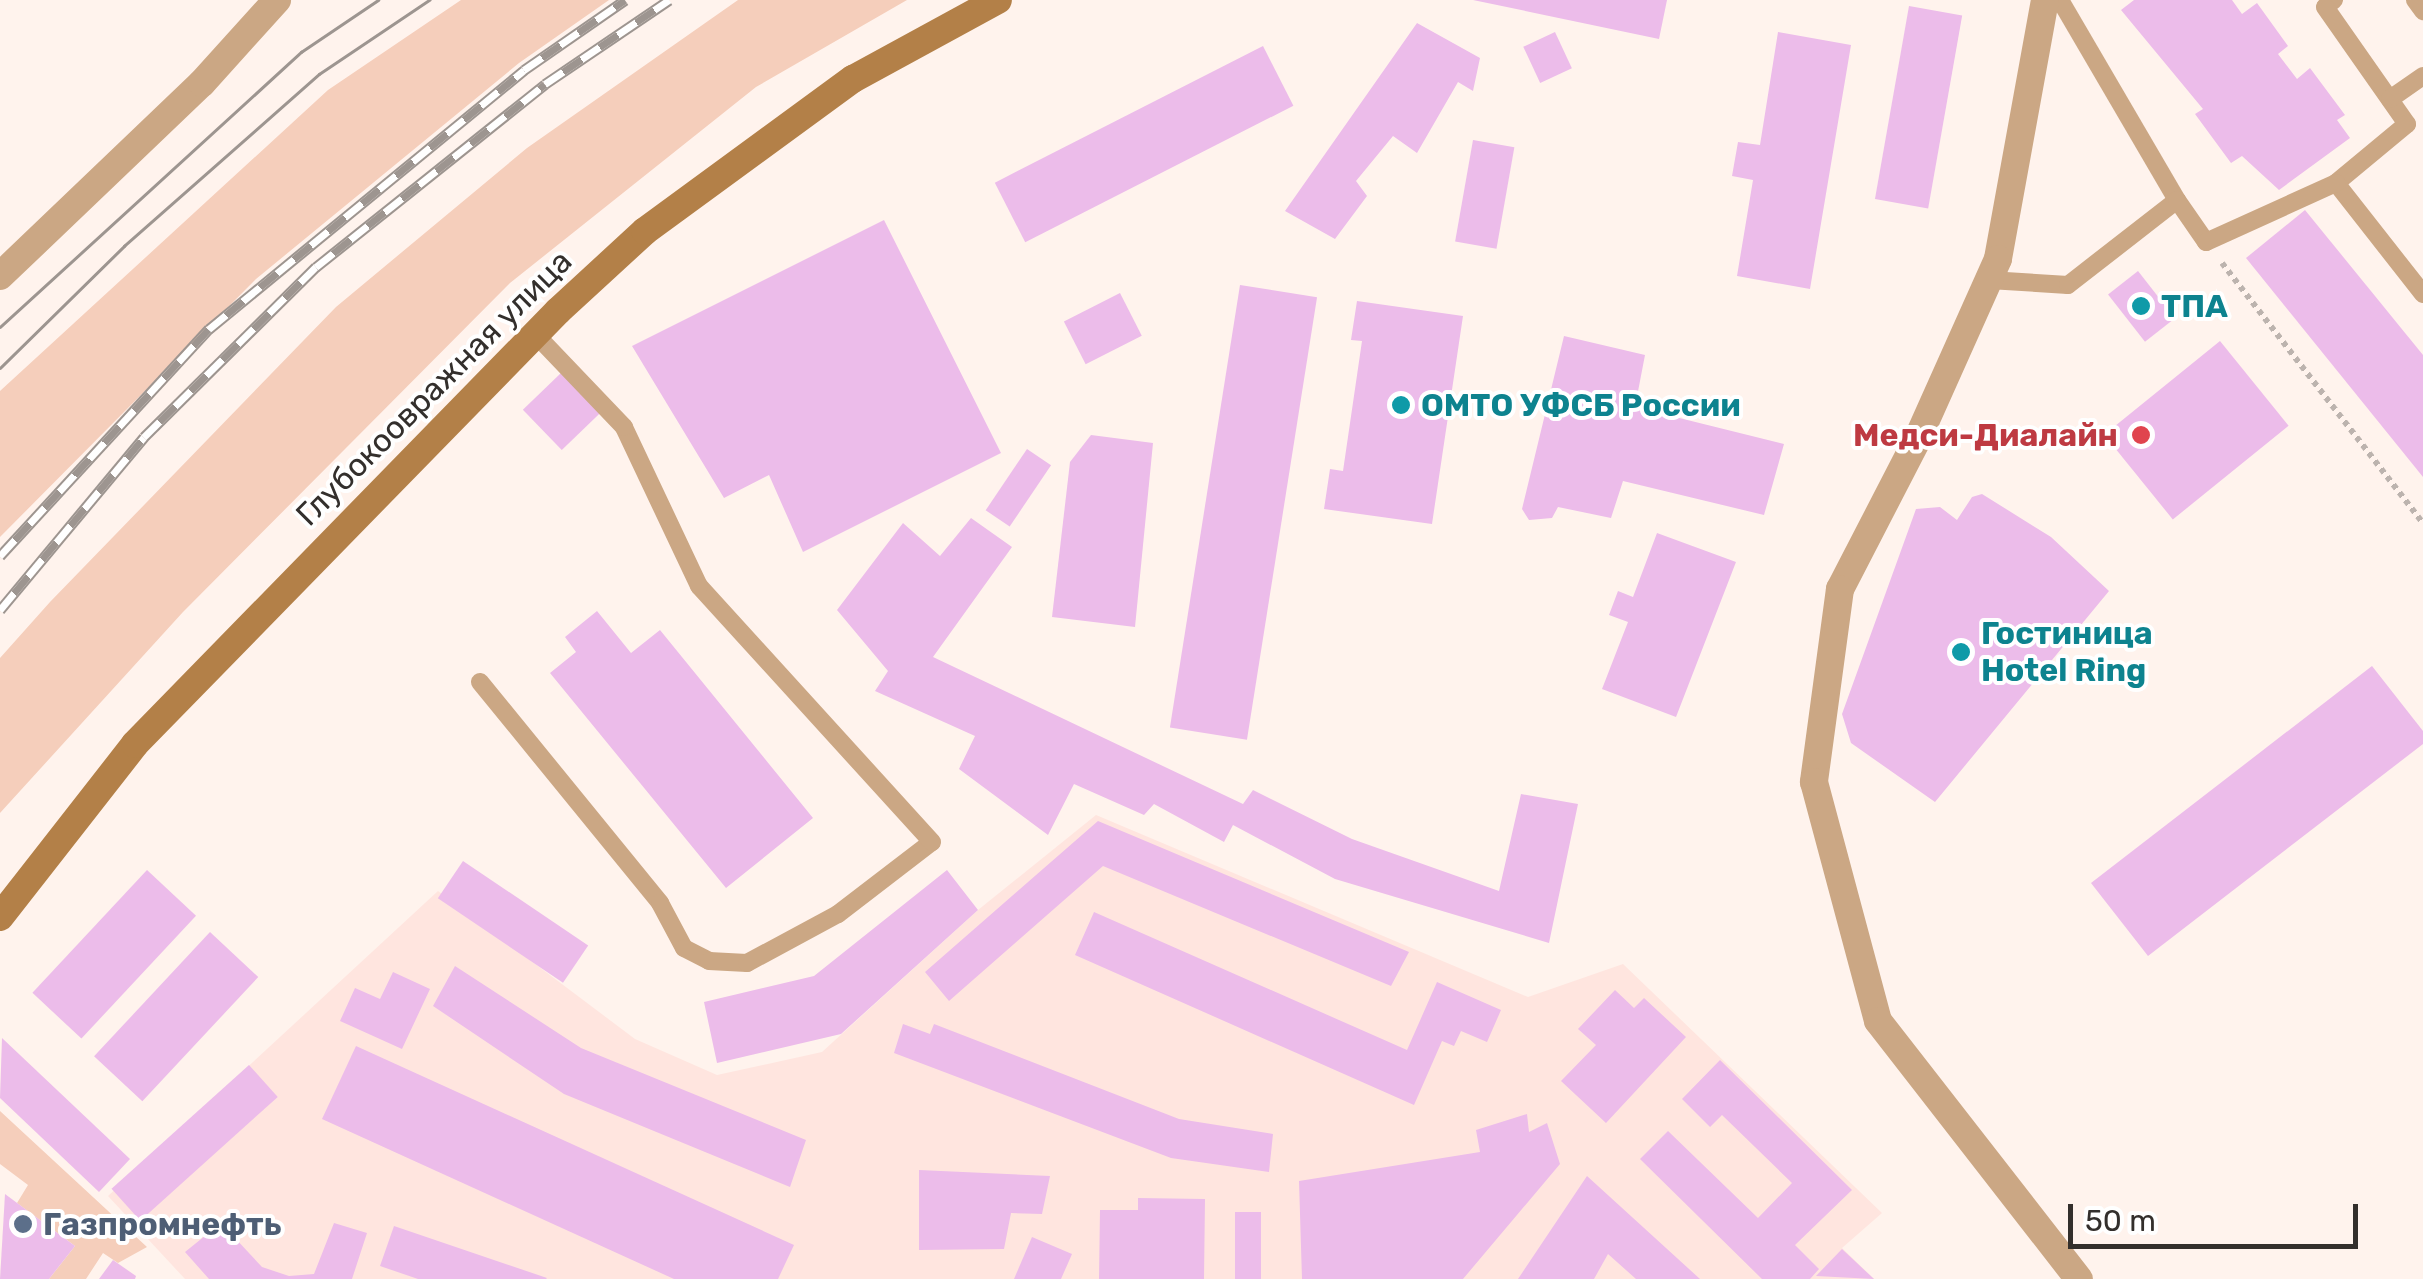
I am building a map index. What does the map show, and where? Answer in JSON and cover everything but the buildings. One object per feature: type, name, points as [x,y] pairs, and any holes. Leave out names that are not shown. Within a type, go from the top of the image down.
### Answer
[{"type":"main road","name":"Глубокоовражная улица","points":[[0,917],[135,744],[535,334],[645,231],[853,79],[998,0]]},
{"type":"street","points":[[0,276],[202,82],[277,0]]},
{"type":"street","points":[[2046,0],[1989,280],[1840,589],[1814,782],[1878,1021],[2079,1279]]},
{"type":"lane","points":[[2060,0],[2177,200],[2206,242],[2336,183],[2408,124],[2325,7],[2334,0]]},
{"type":"lane","points":[[2415,0],[2423,10]]},
{"type":"lane","points":[[2390,100],[2423,76]]},
{"type":"lane","points":[[2336,183],[2423,294]]},
{"type":"lane","points":[[1989,280],[2068,285],[2177,200]]},
{"type":"lane","points":[[480,682],[660,902],[684,948],[708,961],[746,963],[838,914],[932,842],[699,586],[624,427],[535,334]]},
{"type":"path","points":[[2206,242],[2423,523]]},
{"type":"shaded area","points":[[461,0],[609,0],[519,63],[256,279],[0,537],[0,391],[328,90]]},
{"type":"shaded area","points":[[738,0],[907,0],[756,87],[510,283],[183,612],[0,813],[0,658],[50,602],[336,307],[527,148]]},
{"type":"shaded area","points":[[1096,815],[1528,997],[1623,964],[1882,1213],[1842,1248],[1874,1279],[185,1279],[108,1196],[438,891],[635,1039],[717,1075],[822,1052],[978,910]]},
{"type":"shaded area","points":[[0,1111],[147,1247],[118,1263],[103,1253],[86,1279],[49,1279],[75,1246],[17,1203],[28,1185],[0,1164]]},
{"type":"tram line","points":[[0,327],[301,52],[378,0]]},
{"type":"tram line","points":[[0,368],[124,246],[319,74],[429,0]]},
{"type":"railway","points":[[0,556],[209,329],[524,70],[625,0]]},
{"type":"railway","points":[[0,610],[144,437],[316,267],[545,84],[669,0]]},
{"type":"place","name":"ТПА","points":[[2141,306]]},
{"type":"place","name":"ОМТО УФСБ России","points":[[1401,405]]},
{"type":"place","name":"Медси-Диалайн","points":[[2141,435]]},
{"type":"place","name":"Гостиница Hotel Ring","points":[[1961,652]]},
{"type":"place","name":"Газпромнефть","points":[[23,1224]]}]
